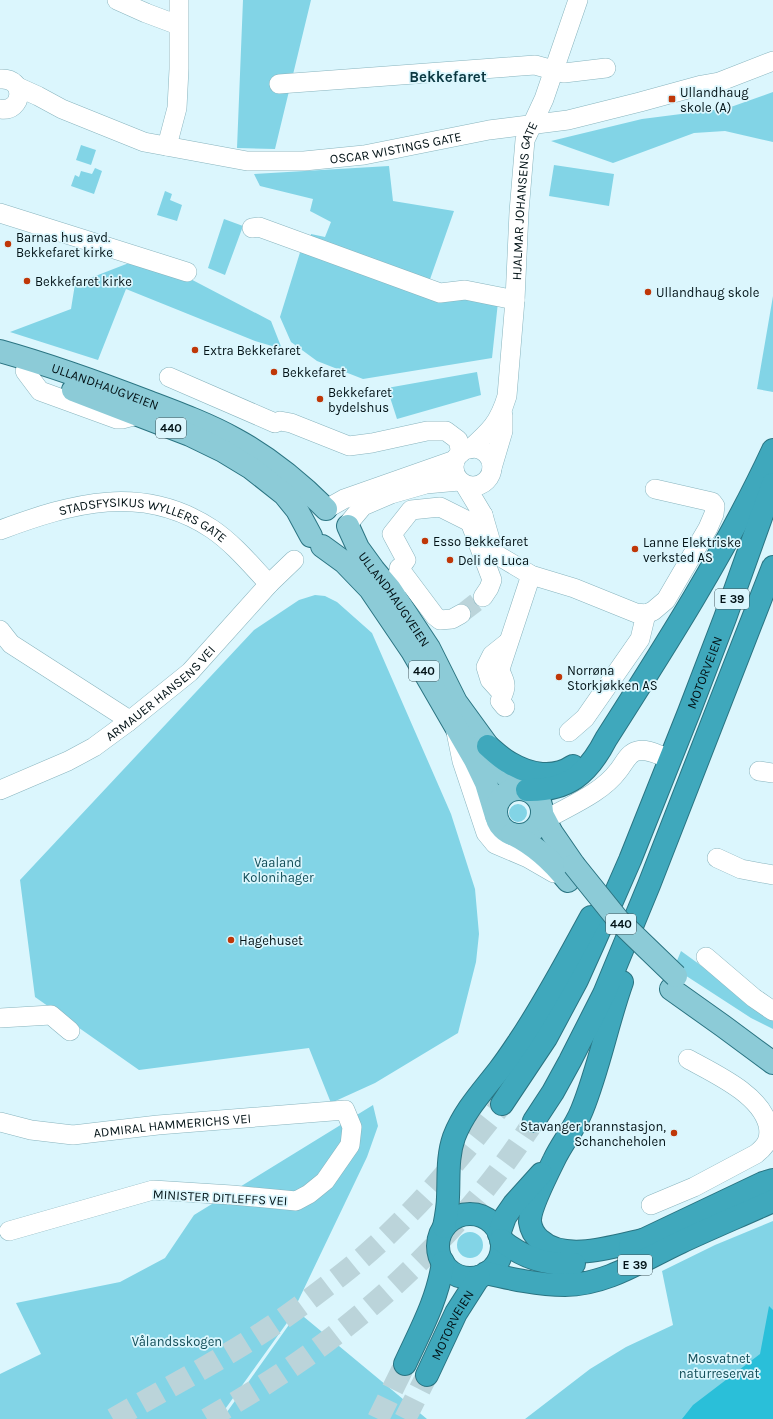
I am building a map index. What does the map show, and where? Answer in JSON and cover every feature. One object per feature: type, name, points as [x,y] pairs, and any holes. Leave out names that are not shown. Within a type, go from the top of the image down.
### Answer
[{"type":"highway","name":"E 39","points":[[525,790],[550,789],[568,783],[588,769],[598,756],[606,739],[725,546],[773,450]]},
{"type":"highway","name":"MOTORVEIEN","points":[[630,860],[725,618],[773,484]]},
{"type":"highway","name":"MOTORVEIEN","points":[[649,885],[773,567]]},
{"type":"highway","name":"E 39","points":[[488,746],[509,763],[522,769],[546,774],[559,773],[581,762],[606,739]]},
{"type":"highway","name":"E 39","points":[[502,1104],[546,1038],[577,980],[630,860]]},
{"type":"highway","name":"E 39","points":[[630,860],[607,889],[519,1042],[500,1069],[467,1109],[460,1123],[454,1139],[450,1157],[448,1173],[448,1198],[444,1227],[438,1244],[439,1254],[449,1270],[458,1276],[468,1278],[482,1275],[526,1282],[566,1285],[595,1281],[638,1264],[680,1243],[771,1185]]},
{"type":"highway","name":"E 39","points":[[534,1121],[553,1092],[587,1030],[604,994],[649,885]]},
{"type":"highway","name":"E 39","points":[[643,1240],[591,1251],[575,1252],[561,1250],[543,1243],[536,1237],[532,1230],[530,1221],[532,1212],[555,1159],[582,1111],[620,989],[640,933],[649,885]]},
{"type":"highway","name":"E 39","points":[[482,1275],[494,1267],[499,1259],[502,1250],[500,1237],[506,1217],[514,1204],[555,1159]]},
{"type":"highway","name":"E 39","points":[[444,1227],[459,1216],[469,1214],[478,1216],[487,1219],[494,1225],[500,1237],[511,1249],[529,1257],[547,1262],[566,1264],[584,1263],[612,1256],[704,1211],[771,1185]]},
{"type":"highway","name":"MOTORVEIEN","points":[[405,1364],[432,1306],[441,1277],[443,1262]]},
{"type":"highway","name":"MOTORVEIEN","points":[[427,1375],[456,1314],[482,1275]]},
{"type":"main road","name":"ULLANDHAUGVEIEN","points":[[0,351],[64,371],[133,396],[188,417],[235,439],[280,468],[327,509]]},
{"type":"main road","name":"ULLANDHAUGVEIEN","points":[[0,365],[25,371],[190,435],[223,451],[251,468],[284,494],[297,510],[316,541],[344,562],[370,589],[412,651],[475,760],[491,796],[496,816]]},
{"type":"main road","name":"440","points":[[327,509],[339,511],[343,515],[348,525]]},
{"type":"main road","points":[[327,509],[320,510],[312,518],[309,524],[316,541],[328,548],[335,547],[345,539],[348,532],[348,525]]},
{"type":"main road","name":"ULLANDHAUGVEIEN","points":[[348,525],[358,548],[396,598],[429,648],[456,702],[488,746],[496,763],[506,776],[525,790]]},
{"type":"main road","points":[[496,816],[498,802],[503,796],[515,789],[525,790]]},
{"type":"main road","name":"440","points":[[525,790],[538,798],[541,805],[542,814],[571,873],[612,934],[649,972],[673,983],[773,1045]]},
{"type":"main road","points":[[512,834],[526,835],[532,832],[537,827],[542,814]]},
{"type":"main road","name":"440","points":[[496,816],[501,827],[534,847],[551,862],[571,873]]},
{"type":"main road","name":"440","points":[[673,983],[773,1063]]},
{"type":"street","points":[[117,0],[178,25]]},
{"type":"street","points":[[167,146],[177,108],[179,69],[179,0]]},
{"type":"street","name":"HJALMAR JOHANSENS GATE","points":[[327,509],[344,499],[462,454],[492,429],[503,410],[508,396],[509,386],[519,212],[525,140],[544,99],[578,0]]},
{"type":"street","name":"OSCAR WISTINGS GATE","points":[[7,79],[62,109],[144,142],[247,161],[304,162],[364,155],[489,130],[568,120],[702,85],[719,82],[773,61]]},
{"type":"street","points":[[279,84],[535,65],[564,73],[606,68]]},
{"type":"street","points":[[5,111],[19,98],[7,79]]},
{"type":"street","name":"OSCAR WISTINGS GATE","points":[[5,111],[35,106],[62,109]]},
{"type":"street","points":[[0,213],[187,272]]},
{"type":"street","points":[[252,228],[259,227],[440,293],[465,290],[515,300]]},
{"type":"street","points":[[169,377],[275,422],[280,421],[291,423],[349,446],[372,443],[427,431],[446,431],[458,440],[462,454]]},
{"type":"street","name":"HJALMAR JOHANSENS GATE","points":[[476,518],[503,431],[503,410]]},
{"type":"street","points":[[348,525],[363,506],[391,494],[426,484],[462,483],[471,486],[478,486],[484,483],[490,473],[489,457],[485,453],[475,448],[462,454],[454,471],[462,483]]},
{"type":"street","name":"HJALMAR JOHANSENS GATE","points":[[462,483],[476,518],[494,553],[531,575],[574,588],[636,613],[646,614]]},
{"type":"street","points":[[569,732],[585,718],[640,639],[646,614],[653,611],[666,600],[708,528],[714,514],[715,506],[712,502],[655,489]]},
{"type":"street","points":[[391,494],[411,510],[440,507],[476,518],[492,580],[483,597]]},
{"type":"street","name":"STADSFYSIKUS WYLLERS GATE","points":[[0,530],[47,514],[87,504],[110,501],[129,501],[155,505],[173,509],[194,518],[213,530],[231,544],[269,584]]},
{"type":"street","points":[[396,598],[399,568],[406,560],[392,534],[411,510]]},
{"type":"street","name":"ARMAUER HANSENS VEI","points":[[0,790],[68,761],[94,747],[128,722],[190,672],[269,584],[294,560]]},
{"type":"street","points":[[399,568],[435,616],[440,620],[452,619],[461,614]]},
{"type":"street","points":[[502,698],[490,680],[486,667],[492,655],[509,642],[531,575]]},
{"type":"street","points":[[0,630],[11,644],[123,716],[128,722]]},
{"type":"street","name":"ULLANDHAUGVEIEN","points":[[455,727],[462,761],[486,833],[491,840],[502,848],[571,873]]},
{"type":"street","points":[[542,814],[548,816],[554,815],[594,793],[618,771],[628,758],[636,751],[645,750],[670,759]]},
{"type":"street","points":[[550,789],[559,794],[569,806]]},
{"type":"street","points":[[717,858],[741,868],[773,875]]},
{"type":"street","points":[[706,957],[754,998],[773,1011]]},
{"type":"street","points":[[0,1018],[51,1015],[70,1031]]},
{"type":"street","points":[[751,1046],[773,1070]]},
{"type":"street","points":[[651,1204],[694,1187],[756,1154],[764,1148],[769,1138],[769,1130],[766,1119],[757,1105],[741,1090],[688,1059]]},
{"type":"street","name":"ADMIRAL HAMMERICHS VEI","points":[[0,1122],[31,1130],[73,1135],[158,1125],[345,1110]]},
{"type":"street","name":"MINISTER DITLEFFS VEI","points":[[9,1231],[153,1190],[296,1201],[309,1194],[325,1181],[350,1145],[352,1127],[345,1110]]},
{"type":"street","points":[[694,1187],[704,1211]]},
{"type":"green space","points":[[243,0],[311,0],[275,149],[237,148]]},
{"type":"green space","points":[[773,92],[773,142],[725,131],[694,133],[613,163],[551,141],[642,119],[728,108]]},
{"type":"green space","points":[[81,145],[96,150],[91,165],[76,160]]},
{"type":"green space","points":[[554,165],[614,174],[609,206],[549,196]]},
{"type":"green space","points":[[389,166],[393,201],[454,211],[428,285],[310,240],[311,234],[325,237],[331,222],[310,211],[313,199],[260,186],[254,174]]},
{"type":"green space","points":[[95,168],[102,171],[94,194],[71,186],[75,175],[79,177],[81,171],[92,174]]},
{"type":"green space","points":[[165,191],[172,194],[170,200],[182,205],[177,221],[157,215]]},
{"type":"green space","points":[[224,219],[243,226],[225,275],[208,268]]},
{"type":"green space","points":[[302,246],[498,302],[492,358],[363,379],[317,361],[291,342],[280,317]]},
{"type":"green space","points":[[134,261],[181,274],[271,321],[282,349],[255,341],[126,289],[98,360],[10,332],[71,309],[75,284]]},
{"type":"green space","points":[[773,296],[773,392],[757,389]]},
{"type":"green space","points":[[477,372],[481,395],[397,419],[387,388]]},
{"type":"green space","name":"Vaaland Kolonihager","points":[[315,595],[325,596],[337,602],[372,633],[451,814],[475,889],[479,934],[476,962],[458,1033],[375,1083],[331,1103],[309,1048],[139,1070],[35,997],[20,880],[254,630],[299,600]]},
{"type":"green space","points":[[514,804],[522,804],[527,809],[525,820],[522,822],[514,822],[509,817],[509,809]]},
{"type":"green space","points":[[681,951],[746,998],[773,1014],[773,1029],[751,1018],[674,968]]},
{"type":"green space","name":"Vålandsskogen","points":[[373,1105],[378,1126],[367,1157],[289,1320],[218,1419],[0,1419],[0,1374],[41,1354],[16,1303],[120,1282],[165,1258],[194,1215]]},
{"type":"green space","name":"Mosvatnet naturreservat","points":[[773,1221],[773,1419],[525,1419],[590,1369],[626,1347],[673,1325],[662,1271],[715,1245]]},
{"type":"green space","points":[[470,1232],[479,1236],[483,1245],[479,1254],[470,1258],[461,1254],[457,1245],[461,1236]]},
{"type":"green space","points":[[298,1312],[427,1419],[222,1419]]},
{"type":"shaded area","points":[[769,1306],[773,1310],[773,1419],[682,1419],[693,1405],[760,1354]]},
{"type":"tunnel","points":[[461,614],[483,597]]},
{"type":"tunnel","points":[[113,1419],[255,1337],[292,1312],[341,1275],[386,1237],[427,1195],[502,1104]]},
{"type":"tunnel","points":[[207,1419],[300,1361],[334,1336],[398,1282],[457,1222],[510,1156],[534,1121]]},
{"type":"tunnel","points":[[378,1419],[405,1364]]},
{"type":"tunnel","points":[[405,1419],[427,1375]]},
{"type":"place","name":"Ullandhaug skole (A)","points":[[672,99]]},
{"type":"place","name":"Barnas hus avd. Bekkefaret kirke","points":[[8,244]]},
{"type":"place","name":"Bekkefaret kirke","points":[[27,281]]},
{"type":"place","name":"Ullandhaug skole","points":[[648,292]]},
{"type":"place","name":"Extra Bekkefaret","points":[[195,350]]},
{"type":"place","name":"Bekkefaret","points":[[274,372]]},
{"type":"place","name":"Bekkefaret bydelshus","points":[[320,399]]},
{"type":"place","name":"Esso Bekkefaret","points":[[425,541]]},
{"type":"place","name":"Lanne Elektriske verksted AS","points":[[635,549]]},
{"type":"place","name":"Deli de Luca","points":[[450,560]]},
{"type":"place","name":"Norrøna Storkjøkken AS","points":[[559,677]]},
{"type":"place","name":"Hagehuset","points":[[231,940]]},
{"type":"place","name":"Stavanger brannstasjon, Schancheholen","points":[[674,1133]]},
{"type":"district","name":"Bekkefaret","points":[[448,77]]}]
